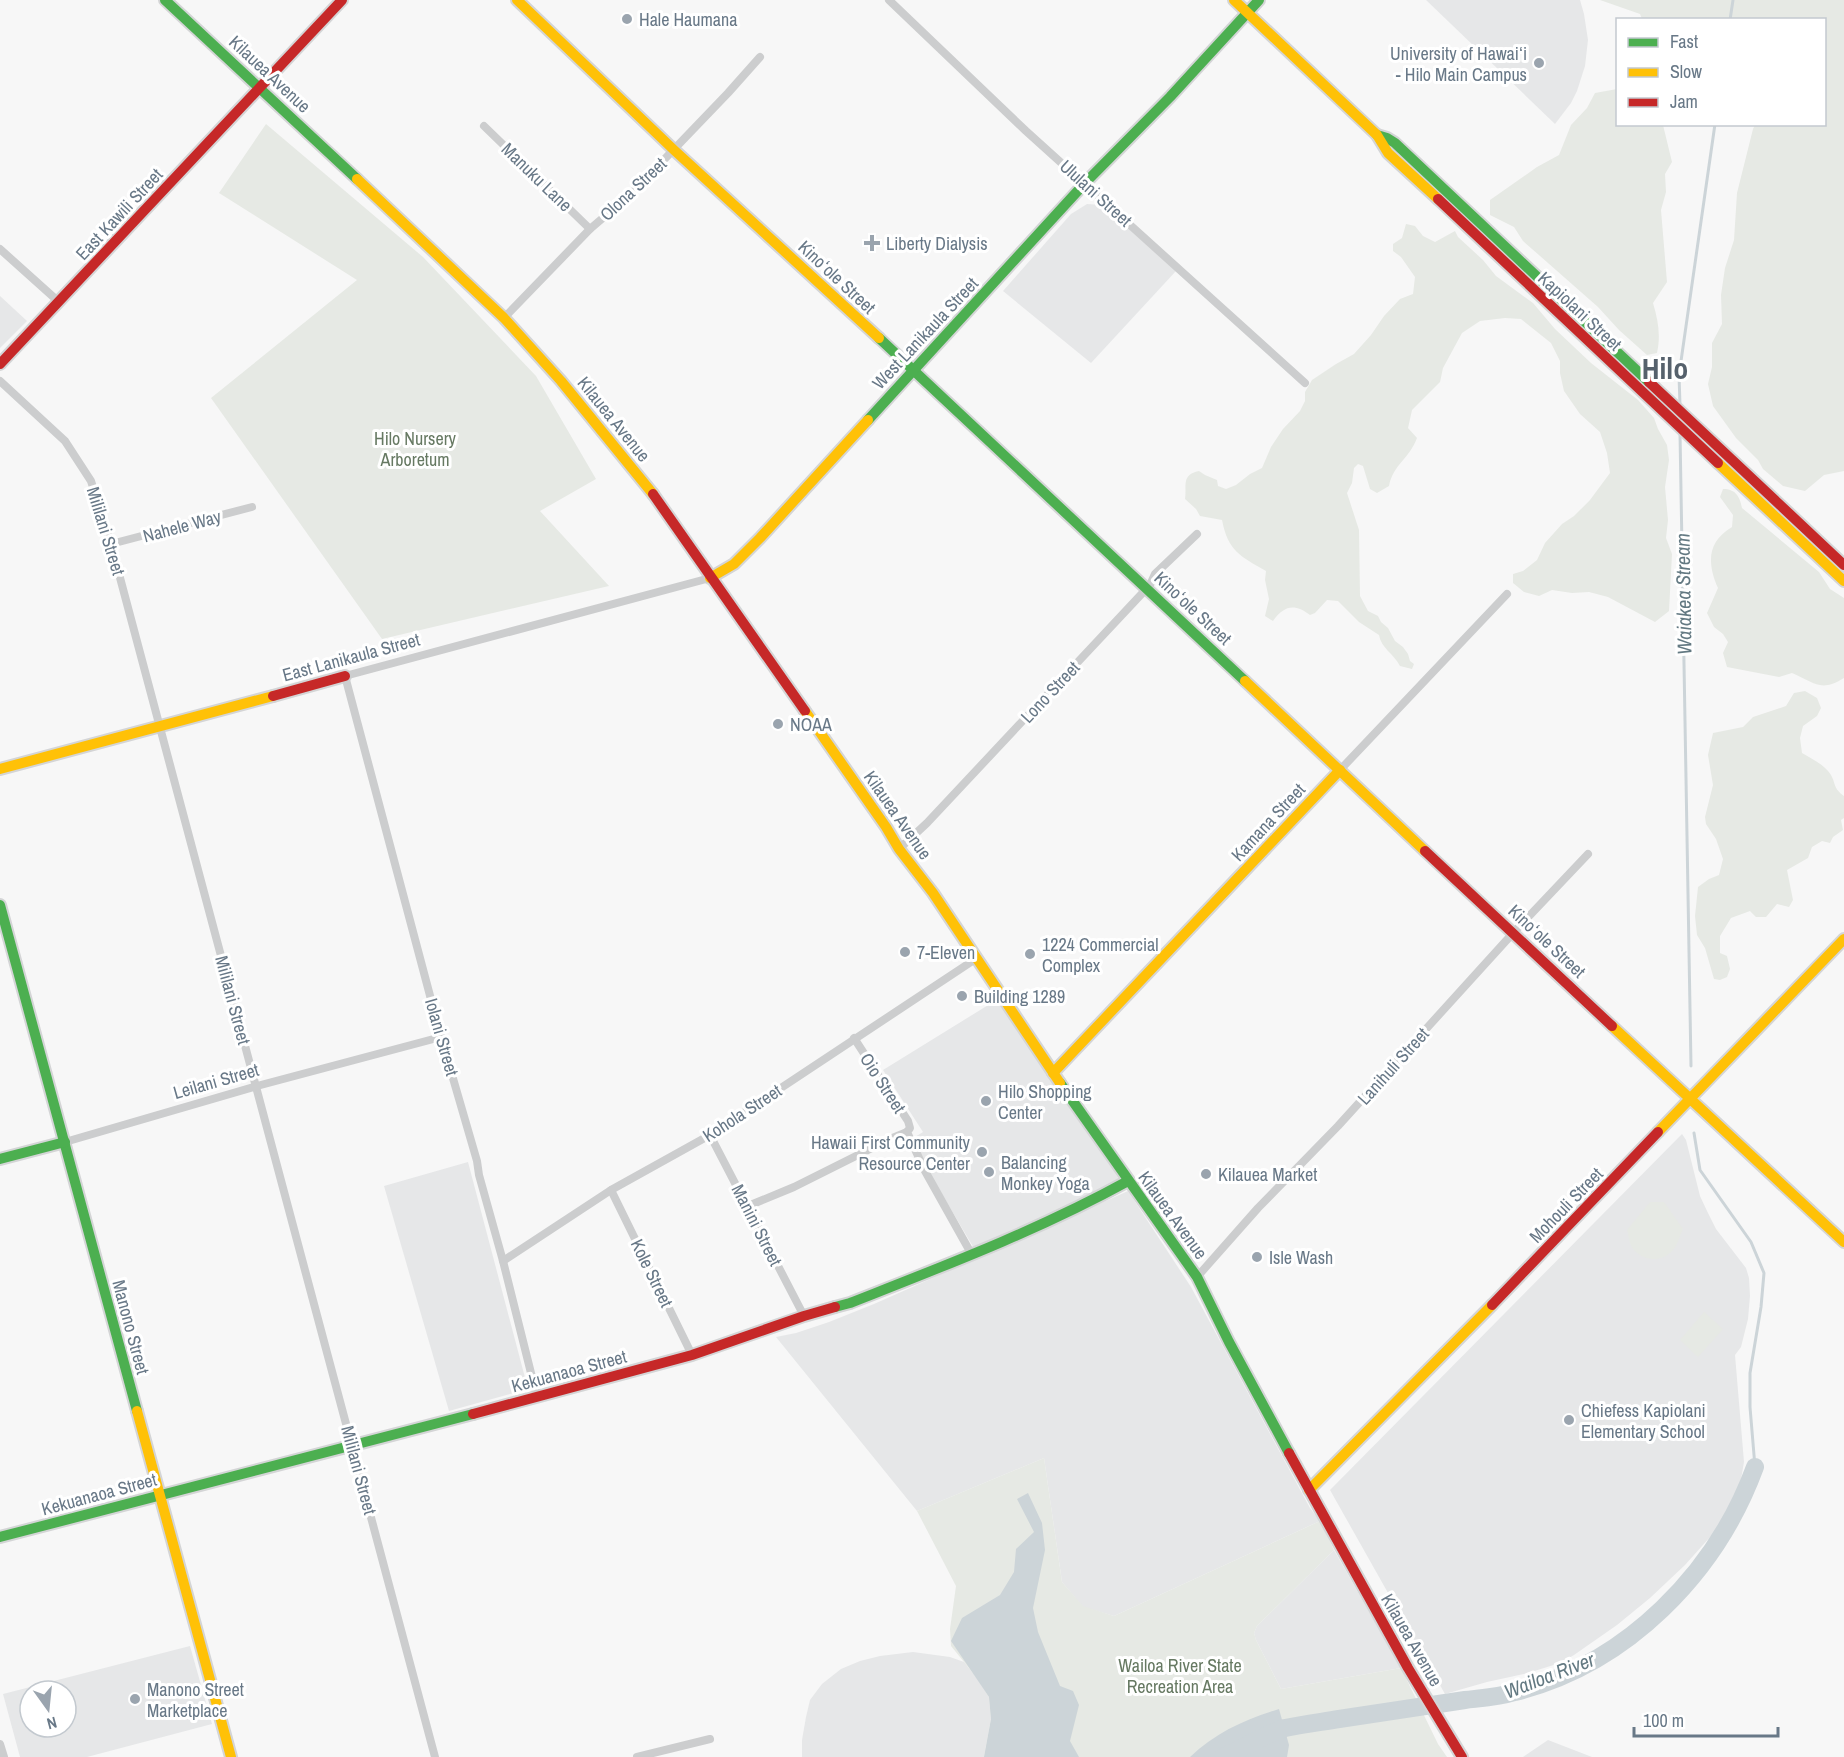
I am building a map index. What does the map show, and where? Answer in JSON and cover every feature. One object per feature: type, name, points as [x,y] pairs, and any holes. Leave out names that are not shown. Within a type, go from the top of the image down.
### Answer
[{"type":"street","name":"Kilauea Avenue","points":[[165,0],[504,318],[561,381],[636,472],[886,827],[899,849],[933,892],[1053,1073],[1197,1277],[1229,1342],[1309,1490],[1408,1668],[1460,1754]]},
{"type":"street","name":"East Kawili Street","points":[[0,363],[342,0]]},
{"type":"street","name":"Kinoʻole Street","points":[[517,0],[674,150],[913,369],[1844,1242]]},
{"type":"street","name":"Ululani Street","points":[[889,0],[1009,115],[1305,383]]},
{"type":"street","name":"Kapiolani Street","points":[[1234,0],[1377,135],[1388,153],[1844,582]]},
{"type":"street","name":"West Lanikaula Street","points":[[710,578],[734,564],[760,538],[1085,183],[1170,97],[1259,0]]},
{"type":"street","name":"Olona Street","points":[[504,318],[590,228],[632,193],[760,57]]},
{"type":"street","name":"Manuku Lane","points":[[484,126],[590,228]]},
{"type":"street","name":"Kapiolani Street","points":[[1377,135],[1395,143],[1844,565]]},
{"type":"street","points":[[0,249],[59,302]]},
{"type":"street","name":"Mililani Street","points":[[0,381],[65,441],[92,481],[111,544],[435,1757]]},
{"type":"street","name":"Nahele Way","points":[[111,544],[252,507]]},
{"type":"street","name":"Lono Street","points":[[899,849],[927,823],[1147,588],[1155,574],[1197,534]]},
{"type":"street","name":"East Lanikaula Street","points":[[0,769],[710,578]]},
{"type":"street","name":"Kamana Street","points":[[1053,1073],[1507,594]]},
{"type":"street","name":"Iolani Street","points":[[345,676],[441,1037],[477,1161],[537,1397]]},
{"type":"street","name":"Lanihuli Street","points":[[1197,1277],[1258,1208],[1338,1126],[1588,854]]},
{"type":"street","name":"Manono Street","points":[[0,905],[231,1757]]},
{"type":"street","name":"Mohouli Street","points":[[1309,1490],[1353,1448],[1844,939]]},
{"type":"street","name":"Kohola Street","points":[[503,1261],[611,1190],[710,1135],[976,958]]},
{"type":"street","name":"Leilani Street","points":[[0,1159],[256,1086],[441,1037]]},
{"type":"street","name":"Oio Street","points":[[854,1038],[908,1120],[910,1128],[907,1132],[925,1171],[972,1255]]},
{"type":"street","points":[[748,1206],[794,1187],[907,1132]]},
{"type":"street","name":"Manini Street","points":[[710,1135],[804,1316]]},
{"type":"street","name":"Kekuanaoa Street","points":[[0,1538],[692,1355],[804,1316],[850,1303],[972,1255],[1081,1207],[1128,1181]]},
{"type":"street","name":"Kole Street","points":[[611,1190],[692,1355]]},
{"type":"street","points":[[637,1757],[710,1739]]},
{"type":"street","points":[[0,1744],[3,1757]]},
{"type":"shaded area","name":"University of Hawaiʻi - Hilo Main Campus","points":[[1426,0],[1580,0],[1588,40],[1585,66],[1571,103],[1555,124]]},
{"type":"shaded area","points":[[1087,204],[1102,205],[1176,271],[1091,363],[1003,291],[1071,214]]},
{"type":"shaded area","points":[[0,296],[27,321],[0,348]]},
{"type":"shaded area","name":"Hilo Shopping Center","points":[[998,999],[1121,1178],[1088,1199],[975,1250],[910,1140],[923,1132],[883,1070]]},
{"type":"shaded area","name":"Chiefess Kapiolani Elementary School","points":[[1682,1134],[1686,1140],[1700,1196],[1716,1229],[1746,1268],[1749,1278],[1748,1319],[1741,1347],[1735,1355],[1744,1462],[1739,1491],[1728,1517],[1685,1565],[1650,1598],[1617,1625],[1574,1655],[1560,1663],[1528,1673],[1445,1694],[1330,1490]]},
{"type":"shaded area","points":[[468,1162],[528,1389],[449,1411],[384,1186]]},
{"type":"shaded area","points":[[1128,1191],[1191,1287],[1310,1508],[1320,1521],[1114,1616],[1083,1607],[1062,1582],[1044,1458],[917,1511],[776,1337],[829,1322],[874,1304]]},
{"type":"shaded area","points":[[1028,1493],[1042,1523],[1045,1550],[1033,1608],[1038,1632],[1060,1686],[1073,1691],[1079,1705],[1070,1741],[1079,1757],[984,1757],[991,1719],[989,1697],[951,1641],[962,1618],[1000,1595],[1014,1572],[1016,1549],[1034,1532],[1017,1499]]},
{"type":"shaded area","points":[[1334,1550],[1401,1668],[1281,1689],[1254,1633],[1257,1626]]},
{"type":"shaded area","name":"Manono Street Marketplace","points":[[190,1646],[212,1724],[87,1757],[20,1757],[3,1694],[18,1690],[18,1739],[78,1739],[78,1679],[61,1679]]},
{"type":"shaded area","points":[[913,1652],[950,1657],[964,1662],[977,1678],[989,1697],[991,1719],[984,1757],[802,1757],[802,1740],[810,1700],[822,1684],[841,1669],[860,1661]]},
{"type":"shaded area","points":[[1279,1709],[1289,1745],[1287,1757],[1190,1757],[1210,1740],[1232,1727]]},
{"type":"shaded area","points":[[1548,1740],[1592,1757],[1523,1757]]},
{"type":"green space","points":[[1600,0],[1844,0],[1844,471],[1824,475],[1805,491],[1783,486],[1763,469],[1758,460],[1736,438],[1713,406],[1708,384],[1712,367],[1712,343],[1722,324],[1721,295],[1725,268],[1734,240],[1737,193],[1753,129],[1754,126],[1826,126],[1826,18],[1642,18],[1640,14]]},
{"type":"green space","points":[[1616,89],[1616,126],[1663,126],[1672,162],[1665,174],[1666,192],[1661,210],[1667,282],[1653,303],[1659,340],[1657,353],[1647,355],[1598,307],[1523,241],[1514,227],[1490,215],[1490,200],[1537,167],[1559,155],[1571,125],[1587,108],[1595,93]]},
{"type":"green space","name":"Hilo Nursery Arboretum","points":[[266,124],[423,257],[536,376],[596,479],[540,511],[609,586],[382,639],[211,398],[357,280],[219,193]]},
{"type":"green space","points":[[1406,224],[1415,226],[1423,236],[1435,242],[1455,231],[1458,237],[1483,260],[1496,276],[1533,303],[1555,329],[1591,363],[1638,400],[1654,418],[1667,445],[1669,460],[1665,487],[1668,520],[1666,538],[1672,554],[1669,611],[1655,622],[1608,597],[1589,592],[1572,593],[1552,590],[1539,596],[1524,592],[1513,583],[1513,574],[1523,571],[1537,560],[1545,543],[1562,524],[1590,500],[1610,473],[1607,453],[1600,432],[1580,414],[1564,391],[1560,361],[1551,343],[1521,319],[1480,321],[1462,333],[1443,368],[1440,382],[1412,410],[1408,428],[1417,438],[1394,473],[1389,486],[1377,493],[1370,489],[1363,466],[1358,464],[1354,468],[1352,483],[1347,493],[1359,530],[1360,596],[1368,611],[1378,616],[1395,641],[1408,654],[1410,661],[1414,664],[1412,669],[1400,666],[1382,644],[1379,635],[1359,622],[1338,601],[1327,600],[1315,613],[1310,615],[1299,609],[1290,608],[1281,612],[1273,621],[1265,616],[1269,599],[1265,580],[1266,571],[1236,552],[1228,539],[1222,520],[1200,516],[1185,499],[1186,481],[1193,473],[1199,471],[1217,480],[1218,486],[1226,489],[1262,468],[1271,447],[1283,429],[1300,411],[1305,401],[1305,392],[1312,380],[1354,354],[1400,299],[1413,294],[1415,277],[1401,257],[1393,251],[1393,244],[1402,238]]},
{"type":"green space","points":[[1723,489],[1734,492],[1739,497],[1742,508],[1819,572],[1830,589],[1844,598],[1844,678],[1829,685],[1823,685],[1792,673],[1779,677],[1727,667],[1723,653],[1728,642],[1723,634],[1714,627],[1707,613],[1718,588],[1711,562],[1714,546],[1718,539],[1732,527],[1733,515],[1720,497]]},
{"type":"green space","points":[[1805,691],[1817,698],[1821,708],[1817,716],[1803,726],[1800,738],[1802,753],[1825,768],[1831,775],[1836,788],[1844,796],[1844,818],[1841,820],[1843,830],[1833,837],[1830,843],[1822,841],[1812,847],[1808,858],[1787,870],[1793,900],[1789,907],[1777,904],[1766,917],[1756,917],[1750,911],[1731,918],[1720,936],[1720,953],[1727,956],[1730,969],[1727,977],[1720,980],[1714,979],[1705,948],[1697,935],[1695,916],[1698,887],[1719,875],[1723,859],[1716,839],[1706,824],[1705,817],[1713,785],[1708,755],[1713,733],[1743,727],[1753,717],[1786,706],[1794,693]]},
{"type":"green space","points":[[1650,1202],[1664,1202],[1683,1229],[1674,1249],[1668,1255],[1657,1259],[1647,1258],[1637,1253],[1633,1249],[1627,1230]]},
{"type":"green space","points":[[1704,1312],[1723,1329],[1698,1357],[1680,1340]]},
{"type":"green space","name":"Wailoa River State Recreation Area","points":[[1044,1458],[1062,1582],[1083,1606],[1114,1616],[1320,1521],[1334,1550],[1257,1626],[1254,1633],[1281,1689],[1401,1668],[1438,1744],[1447,1757],[984,1757],[991,1719],[989,1697],[951,1646],[950,1629],[956,1586],[917,1511]]},
{"type":"waterway","name":"Waiakea Stream","points":[[1730,18],[1733,0]]},
{"type":"waterway","name":"Waiakea Stream","points":[[1680,405],[1679,375],[1715,126]]},
{"type":"waterway","name":"Waiakea Stream","points":[[1680,433],[1691,1066]]},
{"type":"waterway","points":[[1694,1133],[1700,1170],[1751,1242],[1764,1273],[1750,1373],[1750,1407],[1755,1467]]},
{"type":"waterway","name":"Wailoa River","points":[[1223,1757],[1285,1728],[1503,1695],[1556,1679],[1594,1660],[1630,1636],[1662,1609],[1691,1577],[1717,1543],[1738,1506],[1755,1467]]},
{"type":"traffic: fast","points":[[165,0],[357,179]]},
{"type":"traffic: fast","points":[[868,420],[1085,183],[1170,97],[1259,0]]},
{"type":"traffic: fast","points":[[1377,135],[1395,143],[1649,382]]},
{"type":"traffic: fast","points":[[879,338],[1245,681]]},
{"type":"traffic: fast","points":[[0,905],[137,1411]]},
{"type":"traffic: fast","points":[[1060,1083],[1197,1277],[1289,1453]]},
{"type":"traffic: fast","points":[[0,1159],[65,1142]]},
{"type":"traffic: fast","points":[[835,1307],[991,1246],[1060,1216],[1128,1181]]},
{"type":"traffic: fast","points":[[0,1537],[473,1414]]},
{"type":"traffic: slow","points":[[517,0],[674,150],[879,338]]},
{"type":"traffic: slow","points":[[1234,0],[1377,135],[1388,153],[1438,199]]},
{"type":"traffic: slow","points":[[357,179],[504,318],[561,381],[653,494]]},
{"type":"traffic: slow","points":[[710,578],[734,564],[868,420]]},
{"type":"traffic: slow","points":[[1718,463],[1844,581]]},
{"type":"traffic: slow","points":[[1245,681],[1425,851]]},
{"type":"traffic: slow","points":[[0,769],[273,696]]},
{"type":"traffic: slow","points":[[805,711],[899,849],[933,893],[1060,1083]]},
{"type":"traffic: slow","points":[[1053,1073],[1340,770]]},
{"type":"traffic: slow","points":[[1658,1132],[1844,939]]},
{"type":"traffic: slow","points":[[1612,1026],[1844,1242]]},
{"type":"traffic: slow","points":[[1309,1490],[1492,1305]]},
{"type":"traffic: slow","points":[[137,1411],[231,1757]]},
{"type":"traffic: jam","points":[[0,364],[342,0]]},
{"type":"traffic: jam","points":[[1438,199],[1718,463]]},
{"type":"traffic: jam","points":[[1649,382],[1844,565]]},
{"type":"traffic: jam","points":[[653,494],[805,711]]},
{"type":"traffic: jam","points":[[273,696],[345,676]]},
{"type":"traffic: jam","points":[[1425,851],[1612,1026]]},
{"type":"traffic: jam","points":[[1492,1305],[1658,1132]]},
{"type":"traffic: jam","points":[[473,1414],[692,1355],[835,1307]]},
{"type":"traffic: jam","points":[[1289,1453],[1408,1668],[1462,1757]]},
{"type":"place","name":"Hale Haumana","points":[[627,19]]},
{"type":"place","name":"University of Hawaiʻi - Hilo Main Campus","points":[[1539,63]]},
{"type":"place","name":"Liberty Dialysis","points":[[872,243]]},
{"type":"place","name":"NOAA","points":[[778,724]]},
{"type":"place","name":"7-Eleven","points":[[905,952]]},
{"type":"place","name":"1224 Commercial Complex","points":[[1030,954]]},
{"type":"place","name":"Building 1289","points":[[962,996]]},
{"type":"place","name":"Hilo Shopping Center","points":[[986,1101]]},
{"type":"place","name":"Hawaii First Community Resource Center","points":[[982,1152]]},
{"type":"place","name":"Balancing Monkey Yoga","points":[[989,1172]]},
{"type":"place","name":"Kilauea Market","points":[[1206,1174]]},
{"type":"place","name":"Isle Wash","points":[[1257,1257]]},
{"type":"place","name":"Chiefess Kapiolani Elementary School","points":[[1569,1420]]},
{"type":"place","name":"Manono Street Marketplace","points":[[135,1699]]},
{"type":"district","name":"Hilo","points":[[1665,368]]}]
